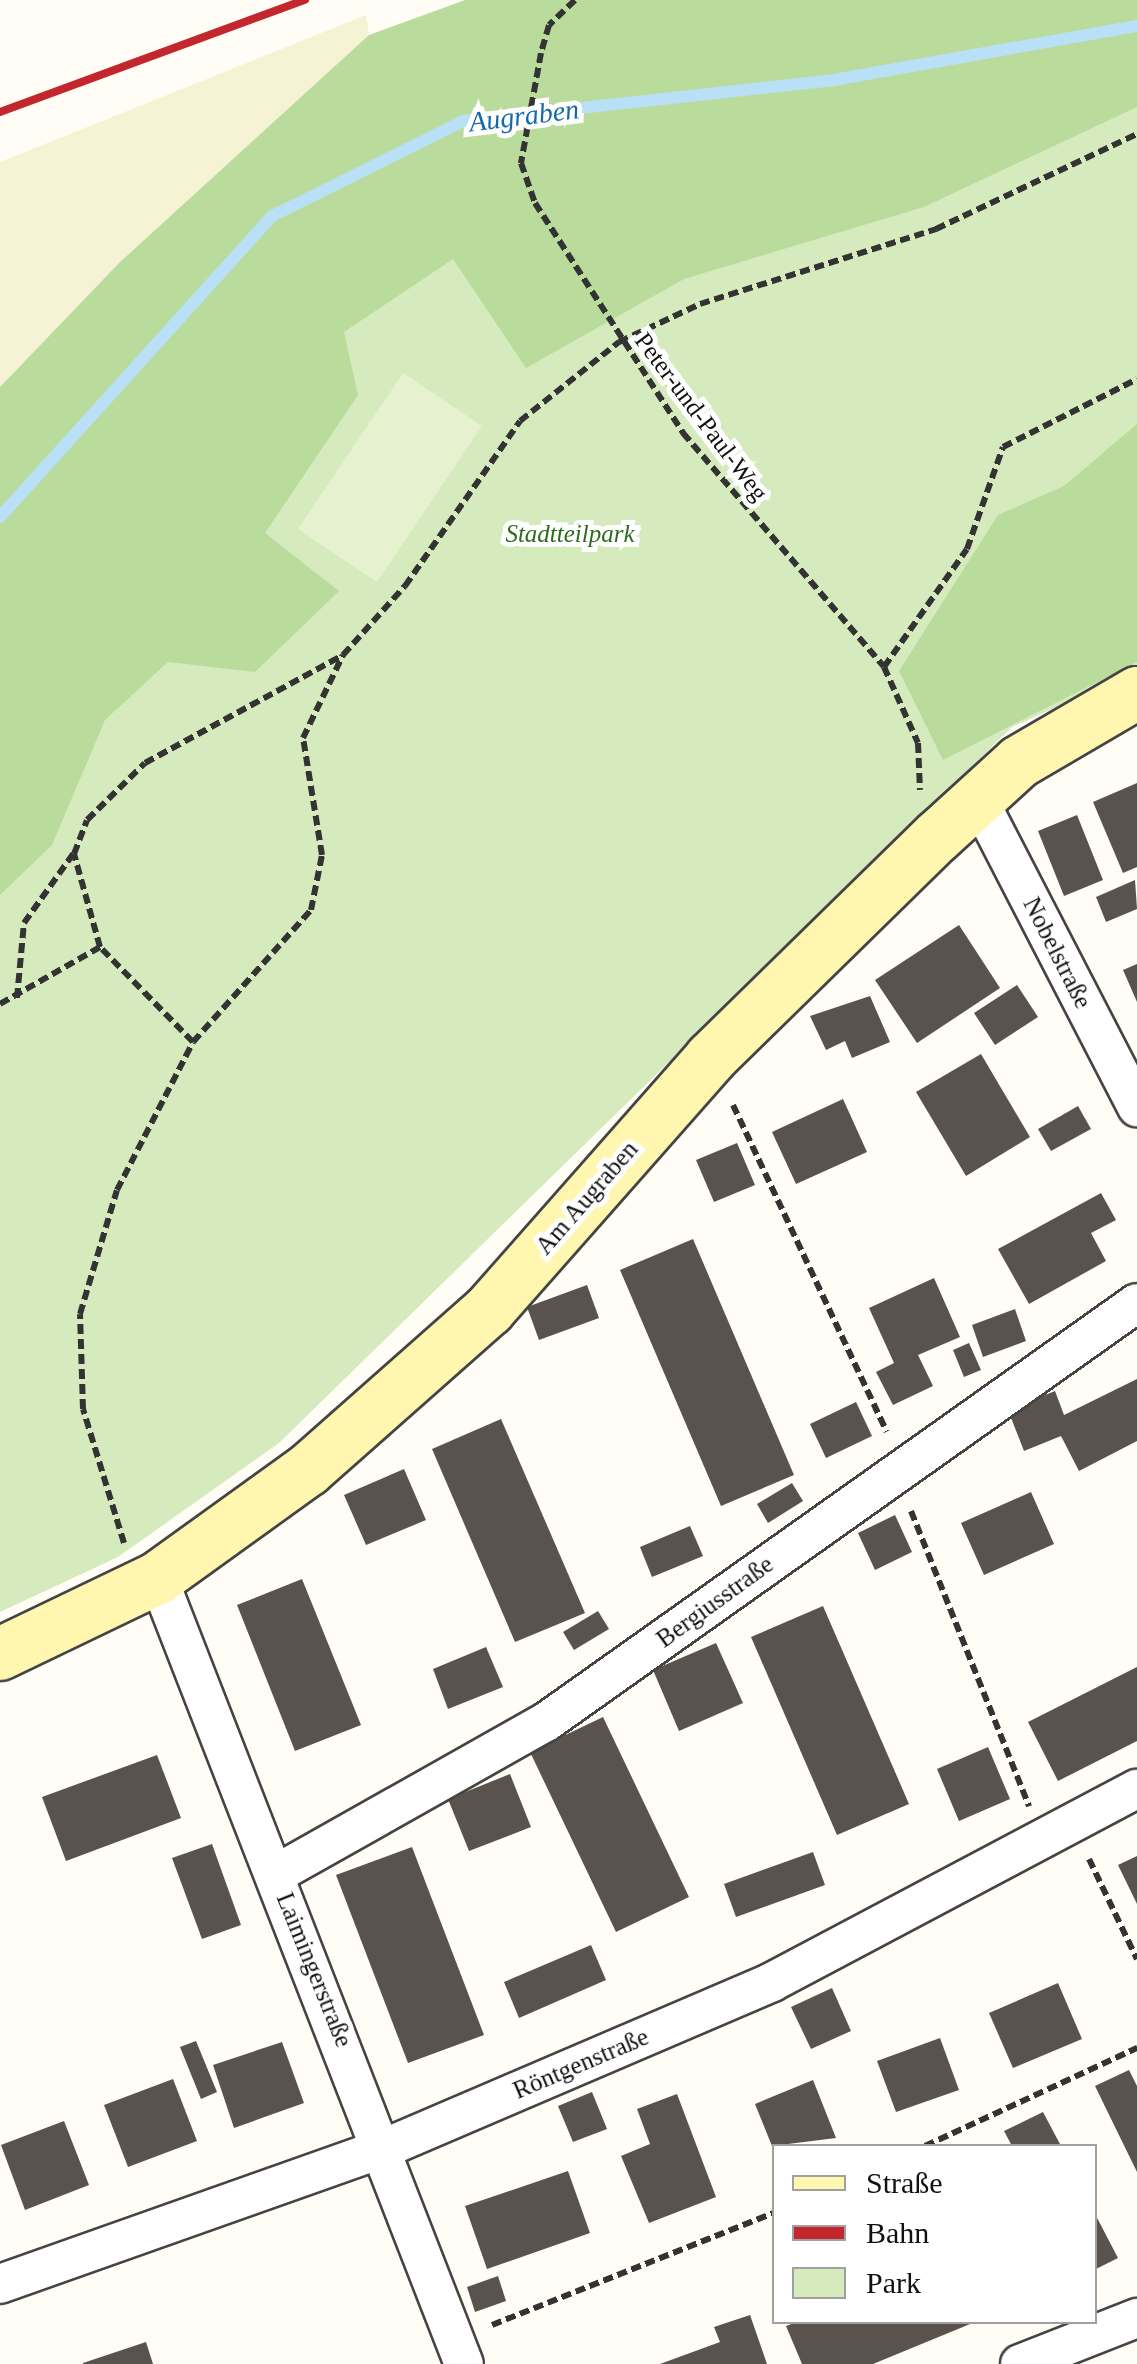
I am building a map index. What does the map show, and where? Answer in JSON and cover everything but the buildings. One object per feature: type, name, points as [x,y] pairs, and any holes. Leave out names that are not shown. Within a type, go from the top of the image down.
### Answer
[{"type":"street","name":"Am Augraben","points":[[0,1654],[158,1578],[308,1470],[489,1310],[711,1058],[937,837],[978,799],[1085,718],[1137,693]]},
{"type":"street","name":"Nobelstraße","points":[[978,799],[1137,1108]]},
{"type":"street","name":"Bergiusstraße","points":[[276,1874],[546,1722],[1137,1302]]},
{"type":"street","name":"Laimingerstraße","points":[[158,1578],[385,2148],[460,2352]]},
{"type":"street","name":"Röntgenstraße","points":[[0,2284],[385,2148],[772,1982],[1137,1788]]},
{"type":"street","points":[[1020,2364],[1137,2318]]},
{"type":"path","name":"Peter-und-Paul-Weg","points":[[575,0],[549,26],[540,53],[521,163],[535,203],[619,342],[732,495],[884,666],[912,724],[921,805],[937,837]]},
{"type":"path","points":[[158,1578],[120,1539],[84,1408],[80,1314],[118,1190],[194,1042],[283,947],[321,885],[303,738],[342,656],[404,586],[520,421],[619,342],[700,304],[936,229],[1137,134]]},
{"type":"path","points":[[884,666],[968,549],[1004,447],[1137,379]]},
{"type":"path","points":[[17,998],[24,923],[74,854],[87,820],[145,763],[342,656]]},
{"type":"path","points":[[74,854],[100,947],[194,1042]]},
{"type":"path","points":[[0,1004],[17,998],[100,947]]},
{"type":"path","points":[[1071,1822],[1137,1959]]},
{"type":"path","points":[[929,2144],[1137,2048]]},
{"type":"path","points":[[460,2352],[772,2215]]},
{"type":"shaded area","points":[[366,15],[369,35],[120,262],[0,387],[0,162]]},
{"type":"green space","points":[[465,0],[1137,0],[1137,107],[924,207],[684,279],[526,368],[453,259],[344,332],[358,395],[265,533],[339,591],[255,672],[168,662],[105,720],[52,845],[0,895],[0,387],[120,262],[369,35]]},
{"type":"green space","name":"Stadtteilpark","points":[[1137,0],[1137,671],[1012,727],[279,1443],[118,1557],[0,1612],[0,514],[328,132]]},
{"type":"green space","points":[[403,373],[482,426],[377,582],[298,529]]},
{"type":"green space","points":[[1137,424],[1137,662],[943,760],[899,671],[998,515],[1064,486]]},
{"type":"waterway","name":"Augraben","points":[[0,517],[272,216],[463,121],[828,81],[1137,26]]},
{"type":"railway","points":[[0,112],[305,0]]}]
